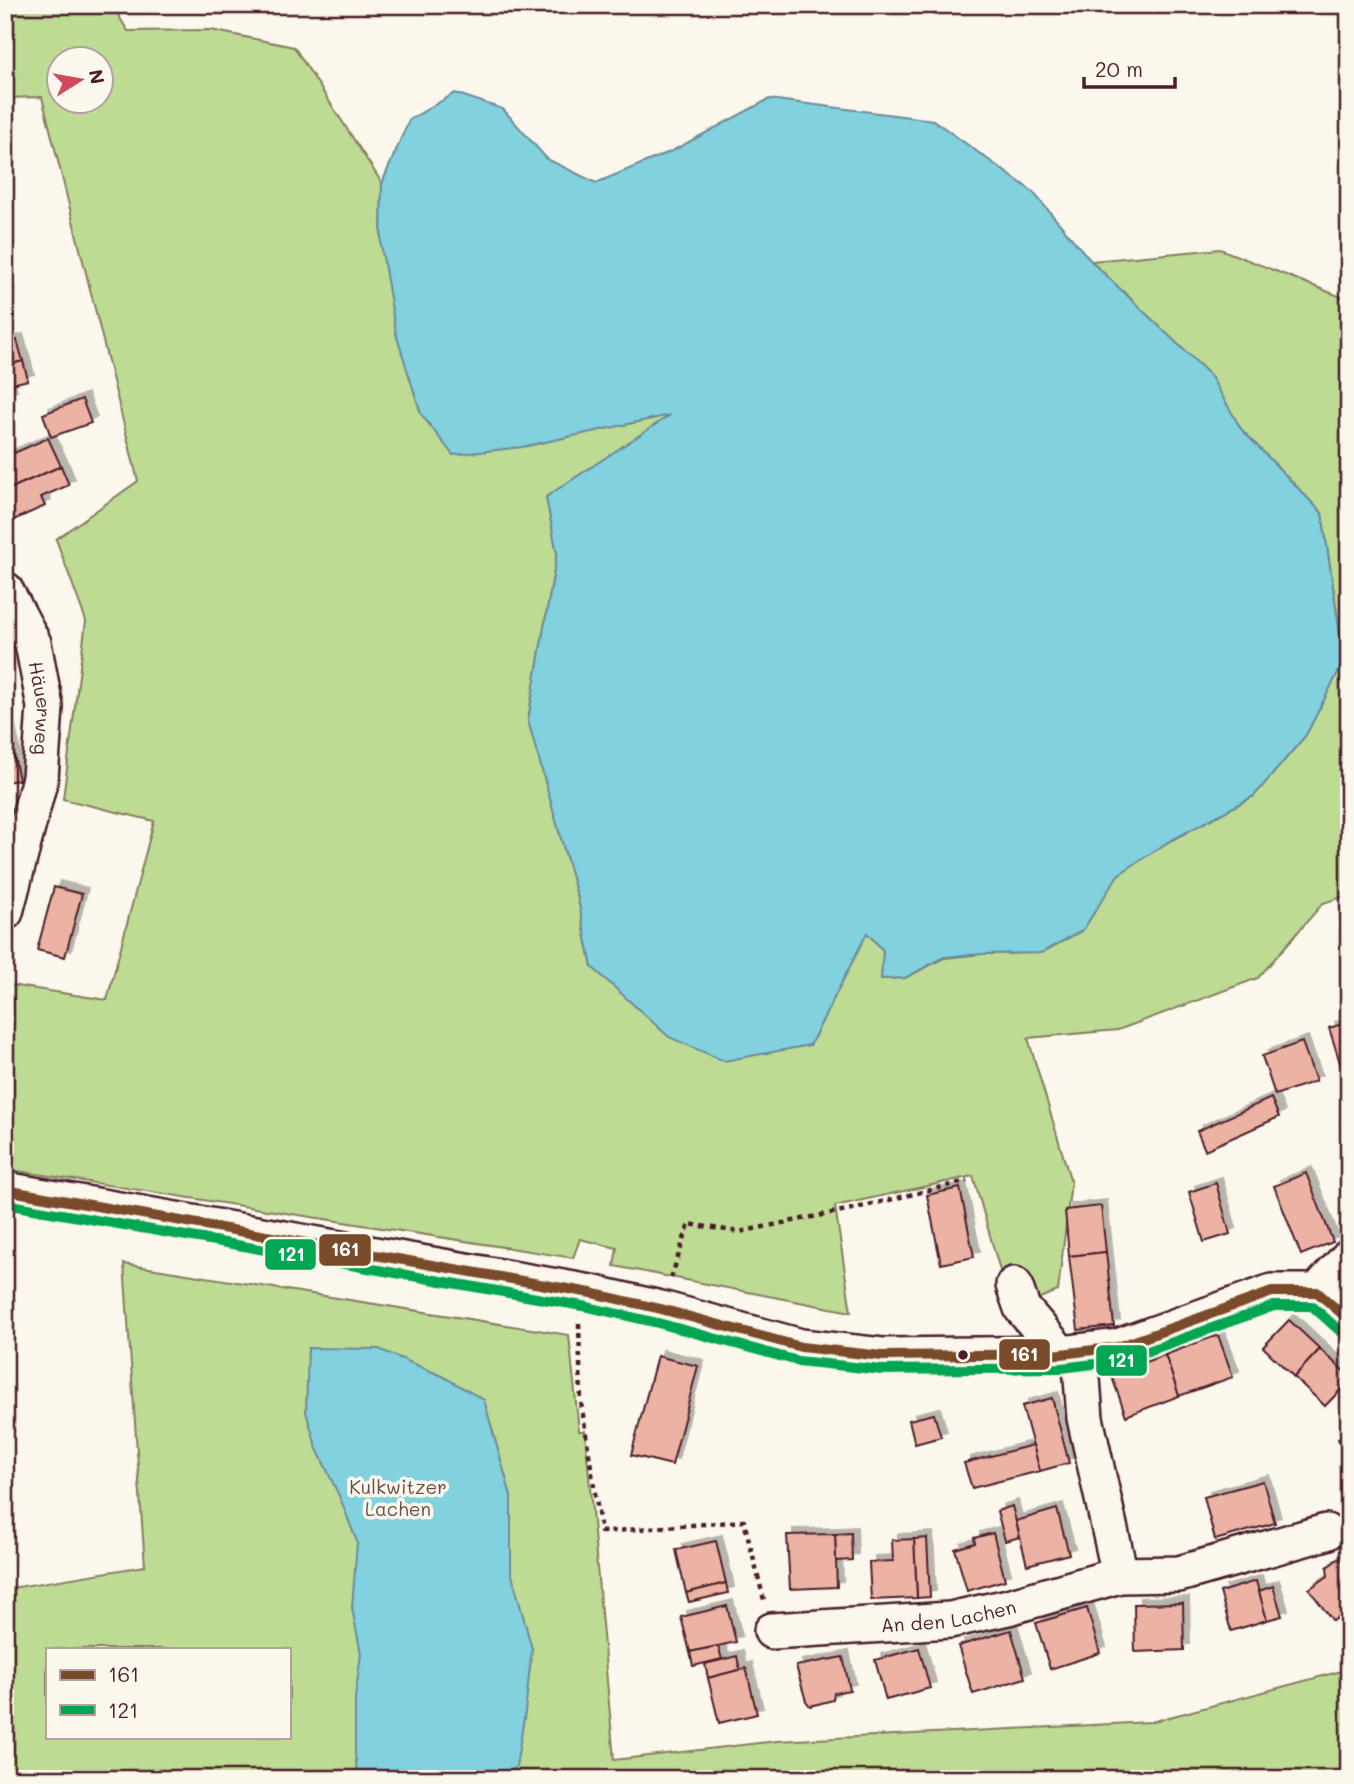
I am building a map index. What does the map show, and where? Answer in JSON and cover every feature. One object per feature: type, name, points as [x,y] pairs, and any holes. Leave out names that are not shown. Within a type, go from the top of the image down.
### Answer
[{"type":"street","name":"Häuerweg","points":[[5,590],[19,647],[45,707],[40,778],[5,912]]},
{"type":"street","points":[[5,1190],[578,1290],[661,1309],[801,1347],[869,1354],[895,1356],[1070,1353],[1118,1347],[1272,1292],[1317,1292],[1349,1320]]},
{"type":"street","points":[[1317,1292],[1349,1256]]},
{"type":"street","points":[[1014,1285],[1023,1308],[1070,1353],[1120,1575]]},
{"type":"street","name":"An den Lachen","points":[[772,1631],[950,1620],[1008,1607],[1120,1575],[1179,1574],[1326,1532]]},
{"type":"path","points":[[661,1309],[689,1224],[739,1232],[852,1209],[967,1181]]},
{"type":"path","points":[[578,1290],[581,1402],[601,1532],[744,1521],[772,1631]]},
{"type":"green space","points":[[5,5],[112,5],[128,31],[211,30],[294,47],[382,183],[381,245],[522,447],[673,414],[546,497],[557,553],[528,720],[578,899],[592,967],[810,1045],[867,932],[883,950],[882,979],[905,978],[944,958],[1041,953],[1083,930],[1117,875],[1168,842],[1254,796],[1306,735],[1344,660],[1322,513],[1241,429],[1210,375],[1091,261],[1220,249],[1349,300],[1349,895],[1323,903],[1258,978],[1118,1030],[1028,1038],[1071,1182],[1058,1291],[1011,1309],[973,1176],[835,1206],[851,1312],[614,1266],[617,1248],[580,1239],[573,1258],[5,1169],[5,1006],[11,985],[107,1000],[154,821],[63,799],[86,621],[56,539],[138,481],[47,116],[116,116],[116,46],[46,46],[46,113],[42,97],[5,98]]},
{"type":"green space","name":"Kulkwitzer Lachen","points":[[124,1264],[569,1335],[579,1431],[585,1431],[614,1760],[777,1741],[1151,1722],[1349,1669],[1349,1779],[5,1779],[5,1589],[145,1566]]},
{"type":"water","points":[[455,93],[503,109],[547,159],[596,183],[672,151],[769,99],[933,120],[1032,191],[1091,261],[1210,375],[1241,429],[1322,513],[1344,661],[1306,735],[1254,796],[1168,842],[1118,875],[1083,930],[1041,953],[944,957],[905,978],[881,979],[883,950],[867,933],[810,1045],[724,1061],[669,1037],[592,967],[578,899],[528,720],[557,553],[546,497],[670,415],[522,447],[453,455],[421,414],[396,334],[381,245],[382,183],[409,120]]},
{"type":"water","points":[[308,1348],[379,1349],[442,1376],[484,1400],[511,1496],[511,1571],[532,1649],[516,1767],[502,1779],[358,1779],[355,1698],[361,1654],[352,1608],[357,1542],[317,1449],[306,1412]]},
{"type":"building","points":[[17,340],[23,361],[5,366],[5,343]]},
{"type":"building","points":[[23,361],[28,380],[8,385],[11,396],[5,397],[5,366]]},
{"type":"building","points":[[82,399],[91,423],[51,437],[43,414]]},
{"type":"building","points":[[48,438],[61,466],[5,491],[5,457]]},
{"type":"building","points":[[61,466],[69,485],[41,497],[45,506],[9,522],[5,513],[5,491]]},
{"type":"building","points":[[5,727],[8,727],[19,780],[5,782]]},
{"type":"building","points":[[54,887],[82,894],[65,957],[37,950]]},
{"type":"building","points":[[1349,1022],[1349,1091],[1329,1028]]},
{"type":"building","points":[[1302,1042],[1316,1081],[1275,1095],[1262,1056]]},
{"type":"building","points":[[1271,1098],[1279,1117],[1205,1150],[1197,1131]]},
{"type":"building","points":[[1306,1173],[1333,1242],[1301,1255],[1274,1186]]},
{"type":"building","points":[[1216,1183],[1230,1234],[1204,1242],[1189,1192]]},
{"type":"building","points":[[960,1188],[974,1257],[941,1264],[927,1195]]},
{"type":"building","points":[[1101,1206],[1106,1252],[1069,1256],[1065,1210]]},
{"type":"building","points":[[1106,1252],[1114,1326],[1078,1330],[1069,1256]]},
{"type":"building","points":[[1289,1320],[1320,1349],[1294,1377],[1263,1347]]},
{"type":"building","points":[[1218,1335],[1233,1377],[1179,1396],[1165,1355]]},
{"type":"building","points":[[1320,1349],[1349,1376],[1349,1381],[1325,1406],[1294,1377]]},
{"type":"building","points":[[1165,1355],[1179,1396],[1126,1416],[1111,1374]]},
{"type":"building","points":[[657,1356],[698,1366],[672,1465],[631,1455]]},
{"type":"building","points":[[1052,1398],[1069,1463],[1040,1471],[1022,1406]]},
{"type":"building","points":[[934,1414],[941,1437],[915,1444],[909,1420]]},
{"type":"building","points":[[1349,1432],[1349,1456],[1338,1439]]},
{"type":"building","points":[[1033,1445],[1040,1471],[972,1488],[964,1463]]},
{"type":"building","points":[[1263,1481],[1275,1523],[1215,1540],[1204,1497]]},
{"type":"building","points":[[1012,1506],[1020,1537],[1005,1541],[997,1511]]},
{"type":"building","points":[[1057,1509],[1069,1554],[1027,1565],[1016,1521]]},
{"type":"building","points":[[851,1533],[852,1560],[836,1561],[835,1534]]},
{"type":"building","points":[[993,1533],[1005,1580],[967,1591],[955,1549],[975,1543],[974,1538]]},
{"type":"building","points":[[835,1534],[837,1587],[790,1589],[787,1535]]},
{"type":"building","points":[[927,1538],[930,1597],[917,1598],[914,1539]]},
{"type":"building","points":[[914,1539],[917,1598],[871,1600],[869,1562],[893,1561],[892,1540]]},
{"type":"building","points":[[716,1541],[726,1583],[686,1593],[676,1550]]},
{"type":"building","points":[[1338,1559],[1349,1564],[1349,1609],[1333,1621],[1309,1589],[1328,1576],[1327,1567]]},
{"type":"building","points":[[1256,1581],[1267,1620],[1231,1631],[1220,1592]]},
{"type":"building","points":[[726,1583],[728,1593],[689,1602],[686,1593]]},
{"type":"building","points":[[1273,1586],[1282,1616],[1267,1620],[1259,1591]]},
{"type":"building","points":[[1183,1603],[1184,1650],[1135,1652],[1134,1604]]},
{"type":"building","points":[[727,1606],[736,1642],[690,1652],[681,1617]]},
{"type":"building","points":[[1087,1608],[1100,1653],[1050,1669],[1036,1623]]},
{"type":"building","points":[[1011,1630],[1025,1678],[973,1694],[958,1646]]},
{"type":"building","points":[[718,1646],[722,1659],[693,1666],[690,1652]]},
{"type":"building","points":[[919,1648],[930,1688],[886,1700],[875,1660]]},
{"type":"building","points":[[737,1656],[740,1670],[708,1678],[705,1664]]},
{"type":"building","points":[[843,1657],[850,1690],[834,1693],[833,1700],[810,1706],[806,1701],[796,1666]]},
{"type":"building","points":[[746,1668],[757,1714],[719,1723],[708,1678]]},
{"type":"transit line","name":"161","points":[[5,1190],[591,1293],[801,1347],[882,1356],[1061,1354],[1118,1347],[1272,1292],[1317,1292],[1349,1320]]},
{"type":"transit line","name":"121","points":[[5,1204],[588,1307],[798,1361],[882,1370],[1061,1368],[1120,1361],[1274,1306],[1312,1306],[1340,1331]]}]
